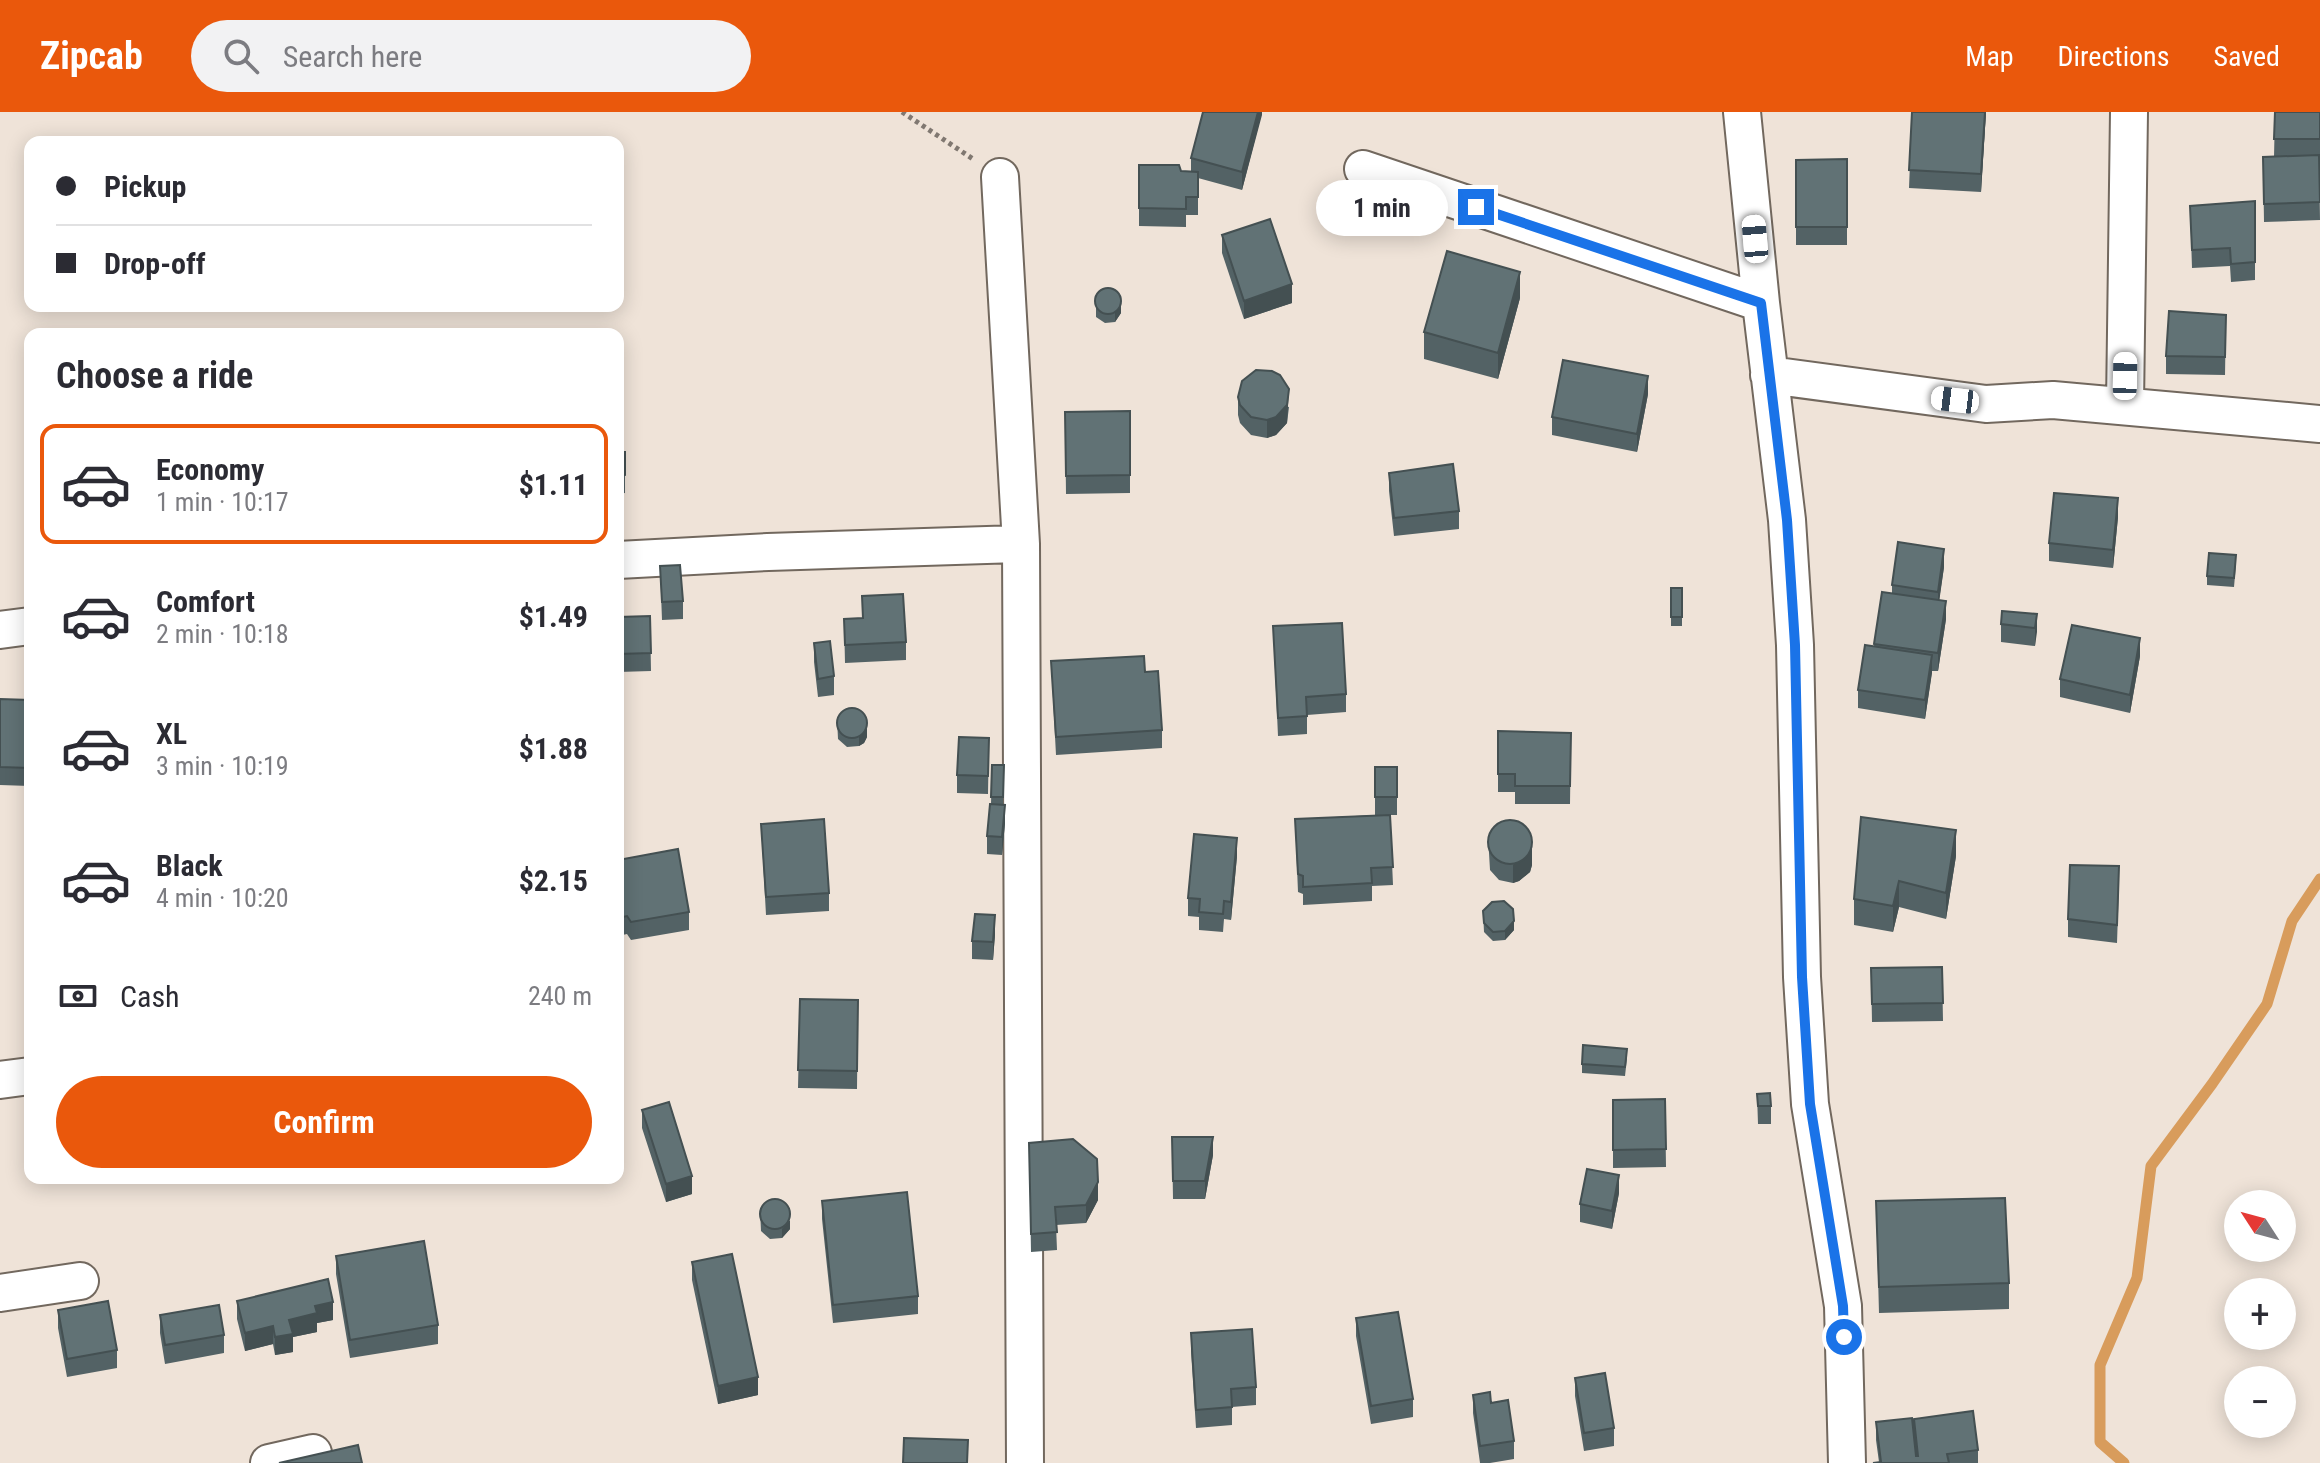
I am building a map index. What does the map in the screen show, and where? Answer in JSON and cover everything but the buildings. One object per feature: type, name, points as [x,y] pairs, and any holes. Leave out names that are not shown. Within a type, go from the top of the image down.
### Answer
[{"type":"street","points":[[1742,112],[1787,520],[1795,645],[1802,977],[1810,1104],[1843,1306],[1847,1463]]},
{"type":"street","points":[[2125,405],[2129,112]]},
{"type":"street","points":[[1363,169],[1761,303]]},
{"type":"street","points":[[1000,177],[1021,544],[1025,1463]]},
{"type":"street","points":[[1769,375],[1986,404],[2053,400],[2320,424]]},
{"type":"street","points":[[624,560],[1021,544]]},
{"type":"street","points":[[0,630],[24,627]]},
{"type":"street","points":[[0,1080],[24,1077]]},
{"type":"street","points":[[0,1293],[80,1281]]},
{"type":"street","points":[[269,1463],[313,1453]]},
{"type":"path","points":[[902,112],[1000,177]]},
{"type":"waterway","points":[[2124,1463],[2100,1442],[2100,1365],[2137,1278],[2151,1166],[2267,1004],[2292,921],[2320,879]]},
{"type":"route","points":[[1476,207],[1761,303],[1787,520],[1795,645],[1802,977],[1810,1104],[1843,1306],[1844,1337]]}]
